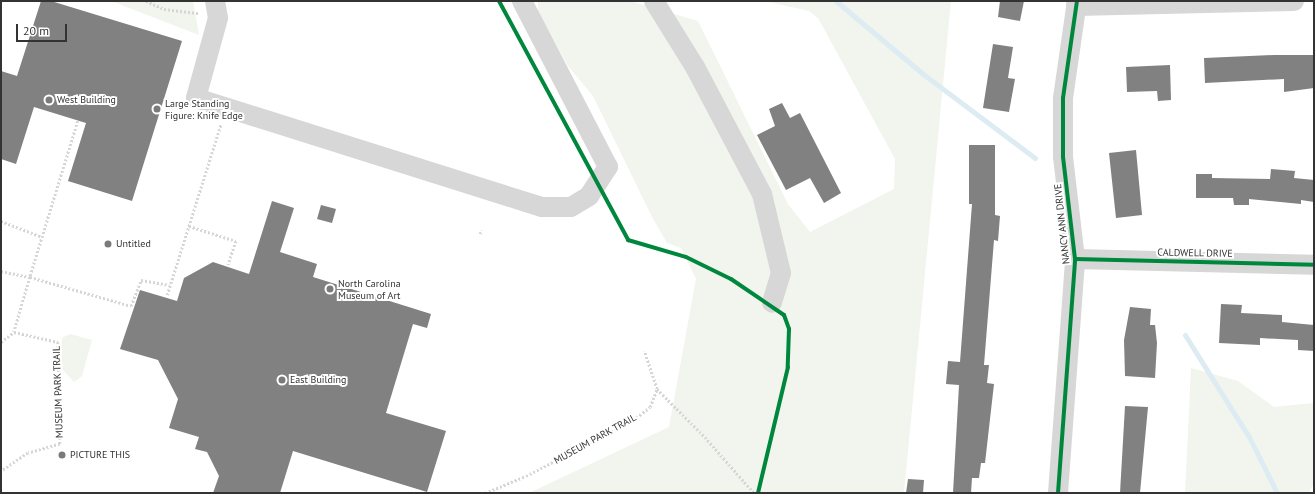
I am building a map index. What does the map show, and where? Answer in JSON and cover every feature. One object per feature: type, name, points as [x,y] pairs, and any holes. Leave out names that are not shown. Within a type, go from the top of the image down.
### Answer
[{"type":"street","points":[[209,7],[218,18],[196,98],[542,207],[571,207],[589,196],[608,166],[522,1]]},
{"type":"street","points":[[654,1],[695,67],[762,194],[781,274],[772,303]]},
{"type":"street","points":[[1076,4],[1294,1]]},
{"type":"street","name":"NANCY ANN DRIVE","points":[[1058,493],[1075,259],[1063,157],[1064,71],[1076,4]]},
{"type":"street","name":"CALDWELL DRIVE","points":[[1075,259],[1314,265]]},
{"type":"path","points":[[146,1],[164,9],[209,7]]},
{"type":"path","points":[[167,295],[222,119]]},
{"type":"path","points":[[1,342],[14,332],[78,121]]},
{"type":"path","points":[[1,221],[42,237]]},
{"type":"path","points":[[189,226],[236,241],[228,265]]},
{"type":"path","points":[[480,234],[481,230]]},
{"type":"path","points":[[1,271],[131,306],[141,280],[170,285]]},
{"type":"path","points":[[644,351],[657,389],[705,436],[754,493]]},
{"type":"path","points":[[758,493],[759,486]]},
{"type":"shaded area","points":[[111,1],[193,1],[199,35]]},
{"type":"shaded area","points":[[538,1],[630,1],[698,21],[788,204],[810,232],[894,189],[895,159],[818,18],[809,11],[764,1],[951,1],[904,493],[529,493],[669,427],[696,279],[681,248],[667,243],[652,217],[593,96],[568,66],[538,13]]},
{"type":"shaded area","points":[[70,334],[92,340],[82,376],[74,382],[63,370],[61,355],[62,338]]},
{"type":"shaded area","points":[[1191,368],[1238,381],[1274,407],[1314,403],[1314,483],[1309,493],[1185,493]]},
{"type":"building","name":"West Building","points":[[41,1],[51,1],[182,41],[132,201],[68,181],[86,123],[34,107],[16,164],[1,159],[1,71],[17,76]]},
{"type":"building","points":[[1000,1],[1024,1],[1020,21],[998,17]]},
{"type":"building","points":[[993,44],[1013,47],[1008,78],[1015,79],[1009,112],[983,108]]},
{"type":"building","points":[[1314,55],[1314,88],[1284,92],[1284,79],[1205,83],[1204,58]]},
{"type":"building","points":[[1170,65],[1171,100],[1158,101],[1157,91],[1127,92],[1126,67]]},
{"type":"building","points":[[782,103],[790,118],[800,113],[841,193],[824,203],[810,178],[786,190],[757,135],[775,126],[769,109]]},
{"type":"building","points":[[969,145],[995,145],[995,215],[1000,216],[998,241],[994,240],[984,365],[989,365],[987,383],[994,384],[985,463],[981,463],[979,478],[972,478],[971,493],[953,493],[959,385],[946,384],[948,361],[960,362],[972,204],[969,204]]},
{"type":"building","points":[[1136,150],[1142,215],[1116,218],[1109,153]]},
{"type":"building","points":[[1271,169],[1295,171],[1294,178],[1314,180],[1314,202],[1301,200],[1301,204],[1249,199],[1249,205],[1234,205],[1233,198],[1196,198],[1196,174],[1212,174],[1212,178],[1270,179]]},
{"type":"building","name":"East Building","points":[[272,201],[294,208],[280,252],[317,264],[313,277],[431,314],[427,328],[413,324],[386,413],[446,431],[427,492],[293,451],[280,493],[213,493],[219,476],[207,452],[195,449],[199,437],[169,428],[178,399],[158,360],[120,349],[140,290],[177,301],[184,278],[213,262],[249,274]]},
{"type":"building","points":[[321,205],[336,209],[332,223],[317,219]]},
{"type":"building","points":[[1221,304],[1242,305],[1241,313],[1282,315],[1282,322],[1314,325],[1314,351],[1298,350],[1298,340],[1260,338],[1260,345],[1219,343]]},
{"type":"building","points":[[1130,307],[1151,309],[1150,325],[1155,325],[1157,343],[1155,378],[1125,376],[1124,340]]},
{"type":"building","points":[[1125,406],[1148,407],[1140,493],[1120,493]]},
{"type":"building","points":[[908,479],[924,480],[923,493],[906,493]]},
{"type":"waterway","points":[[836,1],[923,74],[1035,158]]},
{"type":"waterway","points":[[1185,335],[1249,437],[1277,493]]},
{"type":"cycle path","points":[[499,1],[628,240],[686,257],[731,279],[784,315],[789,329],[788,367],[758,493]]},
{"type":"cycle path","points":[[1058,493],[1075,259],[1063,157],[1063,98],[1077,1]]},
{"type":"cycle path","points":[[1075,259],[1314,265]]},
{"type":"place","name":"West Building","points":[[49,100]]},
{"type":"place","name":"Large Standing Figure: Knife Edge","points":[[157,109]]},
{"type":"place","name":"Untitled","points":[[108,244]]},
{"type":"place","name":"North Carolina Museum of Art","points":[[330,289]]},
{"type":"place","name":"East Building","points":[[282,380]]},
{"type":"place","name":"PICTURE THIS","points":[[62,455]]}]
